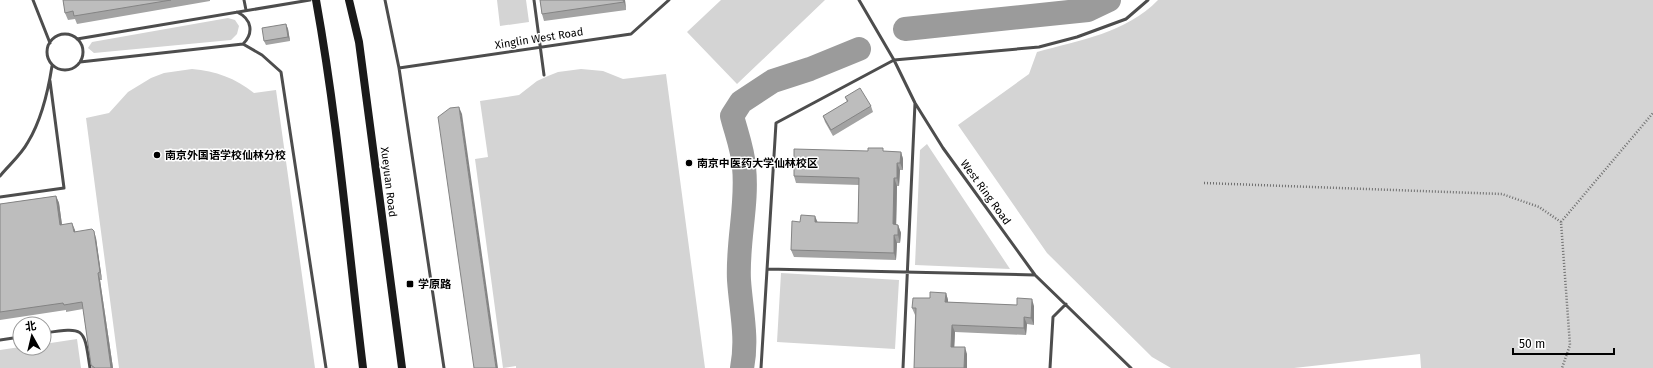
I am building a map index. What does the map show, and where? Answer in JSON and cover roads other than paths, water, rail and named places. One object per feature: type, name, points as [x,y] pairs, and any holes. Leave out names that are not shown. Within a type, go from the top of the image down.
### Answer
[{"type":"street","points":[[316,0],[342,178],[349,256],[363,368]]},
{"type":"street","name":"Xueyuan Road","points":[[348,0],[359,42],[402,368]]},
{"type":"lane","points":[[33,0],[50,43]]},
{"type":"lane","points":[[244,0],[246,10]]},
{"type":"lane","points":[[0,176],[27,144],[37,124],[50,81],[52,66],[47,55],[50,43],[59,35],[66,35],[77,39],[310,0]]},
{"type":"lane","points":[[385,0],[399,68],[444,368]]},
{"type":"lane","points":[[534,0],[544,75]]},
{"type":"lane","name":"Xinglin West Road","points":[[399,68],[631,34],[669,0]]},
{"type":"lane","name":"West Ring Road","points":[[859,0],[894,60],[915,103],[943,148],[1035,276],[1066,304],[1131,368]]},
{"type":"lane","points":[[761,368],[776,123],[894,60],[1039,47],[1076,37],[1126,19],[1148,0]]},
{"type":"lane","points":[[236,12],[246,18],[250,28],[250,34],[243,44]]},
{"type":"lane","points":[[52,66],[64,70],[76,67],[80,62],[82,50],[77,39]]},
{"type":"lane","points":[[80,62],[243,44],[262,55],[281,72],[326,368]]},
{"type":"lane","points":[[0,197],[64,188],[50,81]]},
{"type":"lane","points":[[903,368],[906,272],[915,103]]},
{"type":"lane","points":[[767,269],[1035,276]]},
{"type":"lane","points":[[1050,368],[1053,317],[1066,304]]},
{"type":"lane","points":[[52,332],[72,329],[80,332],[86,339],[90,368]]},
{"type":"lane","points":[[0,340],[12,338]]},
{"type":"waterway","points":[[905,29],[1088,10],[1109,0]]},
{"type":"waterway","points":[[742,368],[744,357],[744,324],[739,280],[739,266],[745,181],[742,154],[732,116],[741,102],[773,81],[810,69],[859,49]]},
{"type":"place","name":"南京外国语学校仙林分校","points":[[157,155]]},
{"type":"place","name":"南京中医药大学仙林校区","points":[[689,163]]},
{"type":"place","name":"学原路","points":[[410,284]]}]
